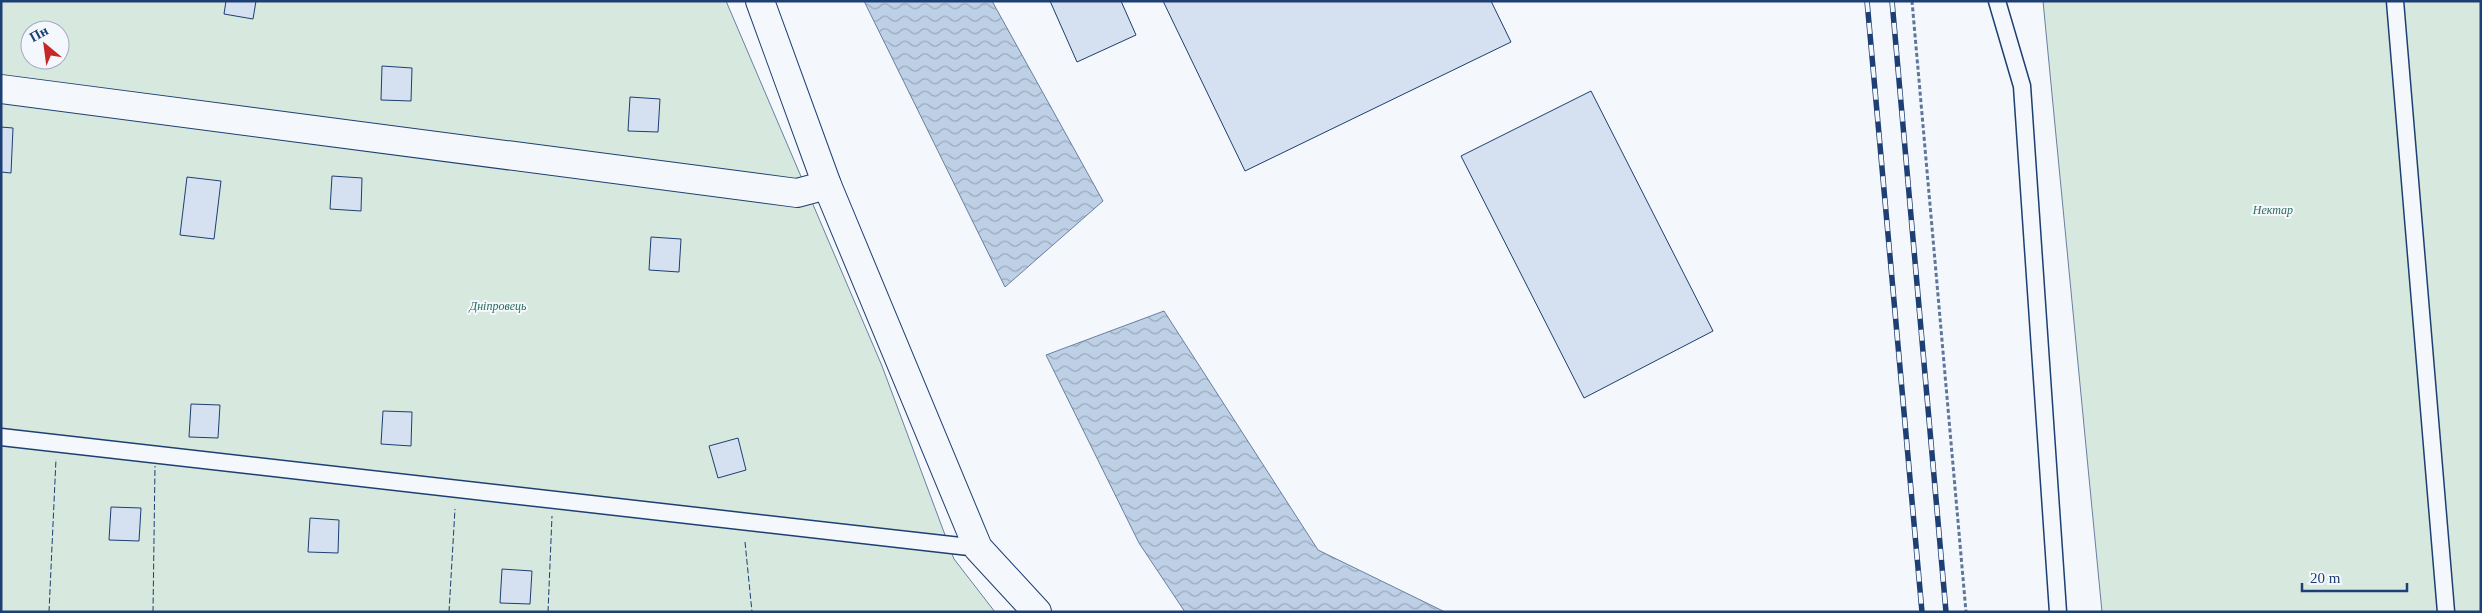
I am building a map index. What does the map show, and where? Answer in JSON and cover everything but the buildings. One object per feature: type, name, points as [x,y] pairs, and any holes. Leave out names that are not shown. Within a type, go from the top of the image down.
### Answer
[{"type":"street","points":[[760,1],[827,185],[978,548],[1037,612]]},
{"type":"street","points":[[1,89],[797,193],[827,185]]},
{"type":"lane","points":[[1998,1],[2022,86],[2058,612]]},
{"type":"lane","points":[[2395,1],[2446,612]]},
{"type":"lane","points":[[1,437],[978,548]]},
{"type":"path","points":[[1912,1],[1966,612]]},
{"type":"green space","name":"Дніпровець","points":[[1,1],[726,1],[882,366],[954,559],[995,612],[1,612]]},
{"type":"green space","name":"Нектар","points":[[2043,1],[2481,1],[2481,612],[2102,612]]},
{"type":"water","points":[[864,1],[992,1],[1103,201],[1005,287]]},
{"type":"water","points":[[1164,311],[1318,550],[1445,612],[1185,612],[1139,543],[1046,355]]},
{"type":"railway","points":[[1867,1],[1922,612]]},
{"type":"railway","points":[[1892,1],[1946,612]]},
{"type":"fence","points":[[49,612],[56,459]]},
{"type":"fence","points":[[153,612],[155,466]]},
{"type":"fence","points":[[449,612],[455,509]]},
{"type":"fence","points":[[548,612],[552,516]]},
{"type":"fence","points":[[745,542],[752,612]]}]
